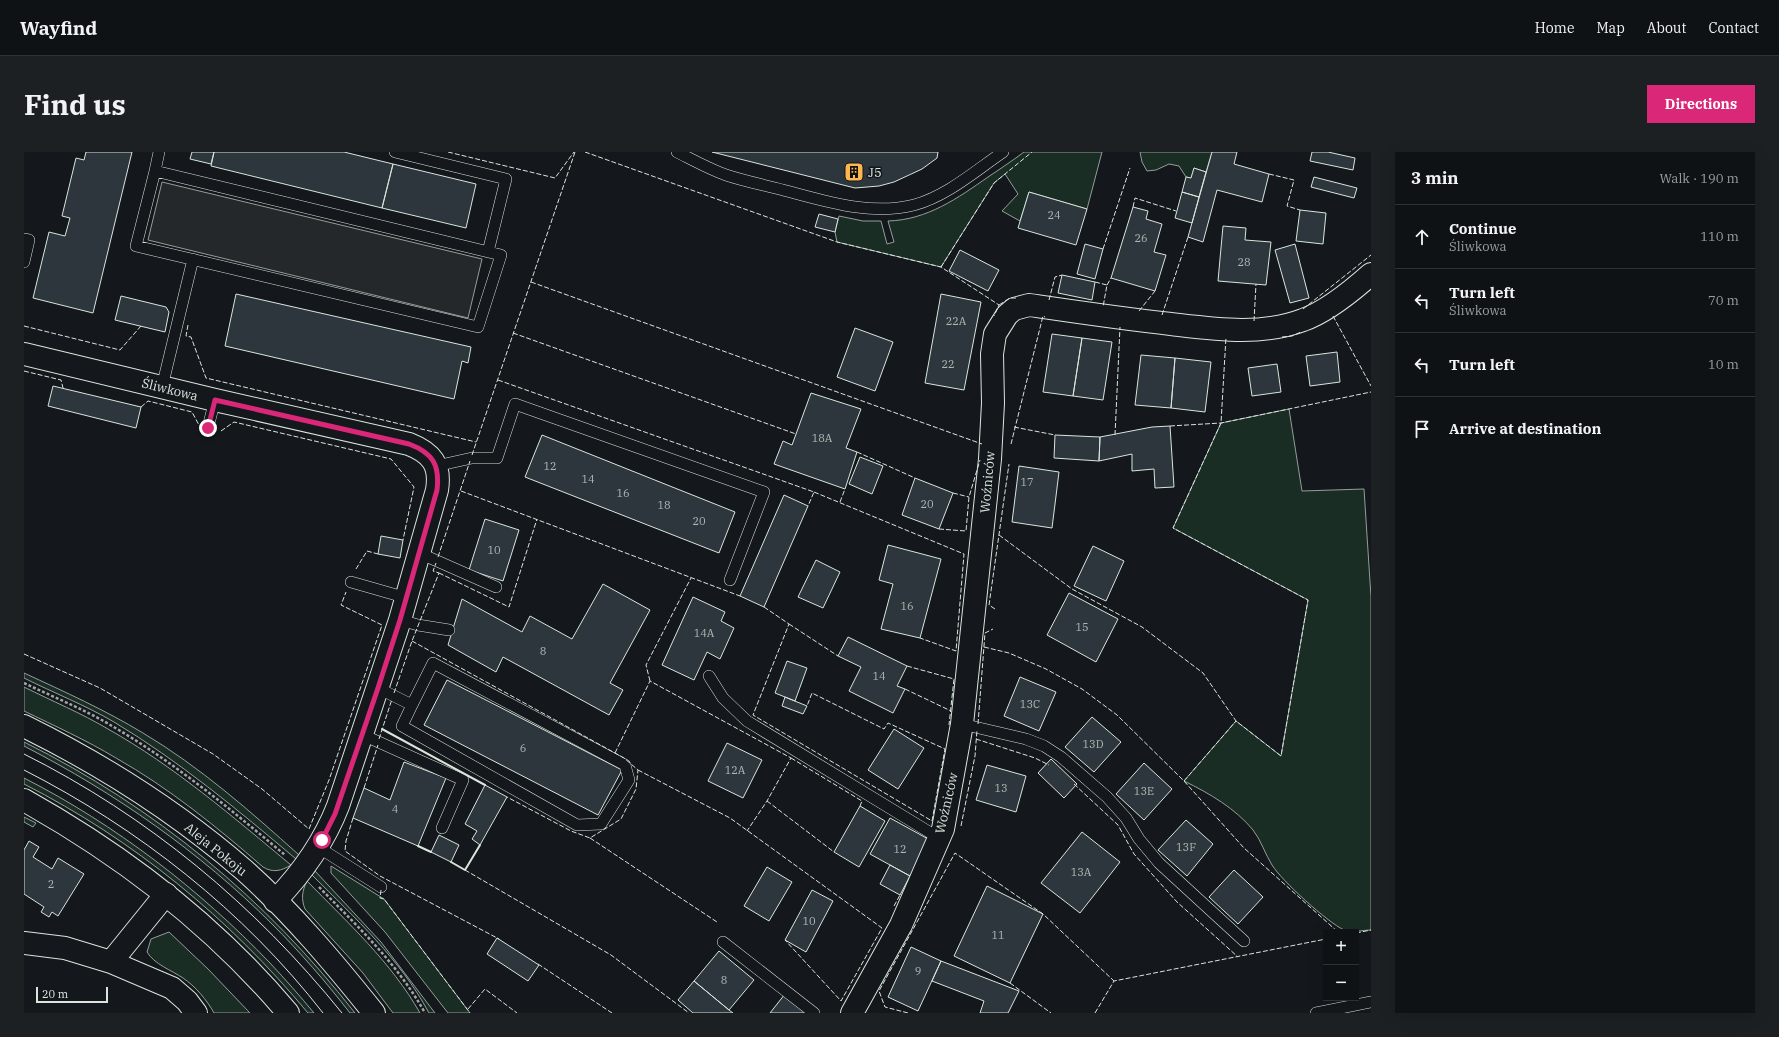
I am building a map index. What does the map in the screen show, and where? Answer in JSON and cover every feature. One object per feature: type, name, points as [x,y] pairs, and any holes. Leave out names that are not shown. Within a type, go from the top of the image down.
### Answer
[{"type":"street","name":"Woźniców","points":[[852,1013],[901,925],[943,829],[962,724],[990,459],[993,403],[992,354],[995,334],[1007,316],[1014,309],[1029,305],[1195,327],[1241,330],[1274,328],[1304,320],[1334,303],[1371,274]]},
{"type":"street","name":"Śliwkowa","points":[[24,354],[215,400],[409,444],[426,453],[436,466]]},
{"type":"street","points":[[275,901],[296,879],[318,847],[335,814],[407,598],[437,490],[438,478],[436,466]]},
{"type":"street","name":"Aleja Pokoju","points":[[24,726],[81,755],[160,805],[201,835],[244,871],[307,933],[374,1013]]},
{"type":"street","points":[[24,800],[93,841],[166,894],[223,943],[288,1013]]},
{"type":"street","points":[[111,962],[166,894]]},
{"type":"street","points":[[24,943],[65,948],[111,962],[172,988],[187,1001],[196,1013]]},
{"type":"lane","points":[[155,170],[501,255],[478,327],[136,246],[158,152]]},
{"type":"lane","points":[[395,152],[506,180],[488,252]]},
{"type":"lane","points":[[677,152],[726,175],[838,204],[869,209],[884,209],[915,205],[932,198],[948,190],[1003,152]]},
{"type":"lane","points":[[24,239],[29,240],[24,262]]},
{"type":"lane","points":[[162,387],[193,259]]},
{"type":"lane","points":[[208,428],[215,400]]},
{"type":"lane","points":[[436,466],[472,458],[497,458],[515,404],[764,492],[730,580]]},
{"type":"lane","points":[[419,553],[496,587]]},
{"type":"lane","points":[[351,582],[407,598]]},
{"type":"lane","points":[[400,620],[418,625],[449,630]]},
{"type":"lane","points":[[433,663],[625,765],[629,780],[601,824],[577,825],[402,726],[412,705],[433,663]]},
{"type":"lane","points":[[709,676],[723,698],[747,721],[939,838]]},
{"type":"lane","points":[[378,688],[412,705]]},
{"type":"lane","points":[[962,724],[1026,739],[1044,746],[1061,757],[1107,797],[1126,818],[1139,839],[1159,863],[1244,941]]},
{"type":"lane","points":[[362,735],[464,780],[442,828]]},
{"type":"lane","points":[[318,847],[381,887]]},
{"type":"lane","points":[[724,942],[814,1013]]},
{"type":"lane","points":[[1316,1013],[1371,1002]]},
{"type":"path","points":[[24,683],[131,737],[224,805],[288,857]]},
{"type":"path","points":[[315,883],[379,948],[414,994],[425,1013]]},
{"type":"green space","points":[[1024,152],[1102,152],[1087,209],[1029,192],[1020,221],[1002,211],[1018,194],[1005,174],[994,183],[941,267],[837,242],[835,232],[839,216],[863,221],[881,221],[887,244],[894,242],[888,221],[916,217],[953,200]]},
{"type":"green space","points":[[1140,152],[1212,152],[1206,172],[1194,168],[1191,178],[1186,177],[1179,166],[1169,164],[1156,170],[1147,171],[1142,162]]},
{"type":"green space","points":[[1289,409],[1302,491],[1364,489],[1371,597],[1371,930],[1342,929],[1327,919],[1277,872],[1256,834],[1239,815],[1222,802],[1184,781],[1236,721],[1281,756],[1308,600],[1173,528],[1221,423]]},
{"type":"green space","points":[[24,673],[99,709],[164,746],[224,790],[299,855],[296,859],[208,787],[138,737],[92,710],[24,678]]},
{"type":"green space","points":[[24,687],[98,723],[156,759],[202,793],[291,865],[284,869],[274,871],[263,867],[228,837],[155,782],[93,745],[24,711]]},
{"type":"green space","points":[[24,742],[72,768],[118,796],[163,826],[205,859],[284,931],[355,1013],[350,1013],[293,945],[216,872],[186,848],[123,804],[58,764],[24,746]]},
{"type":"green space","points":[[24,778],[91,816],[155,860],[185,884],[215,909],[276,969],[314,1013],[308,1013],[278,978],[246,945],[178,884],[104,830],[65,806],[24,784]]},
{"type":"green space","points":[[24,817],[36,823],[33,827],[24,822]]},
{"type":"green space","points":[[331,866],[384,899],[470,1013],[448,1013],[385,932],[331,873]]},
{"type":"green space","points":[[315,871],[381,942],[435,1013],[429,1013],[405,975],[376,940],[312,875]]},
{"type":"green space","points":[[307,881],[382,960],[396,977],[420,1013],[393,1013],[363,973],[305,909],[303,895]]},
{"type":"green space","points":[[169,932],[208,969],[250,1013],[214,1013],[204,998],[192,985],[158,963],[150,956],[147,952],[151,939]]},
{"type":"shaded area","points":[[162,182],[482,259],[468,318],[148,240]]},
{"type":"building","points":[[86,152],[132,152],[93,313],[33,298],[49,232],[65,236],[70,218],[62,216],[76,158],[84,160]]},
{"type":"building","points":[[192,152],[214,152],[211,164],[190,159]]},
{"type":"building","points":[[214,152],[344,152],[393,164],[382,208],[211,166]]},
{"type":"building","name":"J5","points":[[712,152],[938,152],[937,158],[922,169],[894,182],[879,186],[855,188]]},
{"type":"building","points":[[1212,152],[1237,152],[1234,164],[1269,174],[1262,202],[1217,190],[1203,242],[1188,237]]},
{"type":"building","points":[[1312,152],[1328,152],[1355,158],[1353,170],[1310,161]]},
{"type":"building","points":[[393,164],[476,184],[466,228],[382,208]]},
{"type":"building","points":[[1194,168],[1206,172],[1199,197],[1182,192],[1186,177],[1191,178]]},
{"type":"building","points":[[1314,177],[1357,188],[1354,198],[1311,187]]},
{"type":"building","points":[[1029,192],[1087,209],[1076,245],[1018,228]]},
{"type":"building","points":[[1182,192],[1199,197],[1192,223],[1175,218]]},
{"type":"building","points":[[1133,207],[1148,211],[1146,219],[1162,224],[1154,252],[1166,255],[1155,291],[1111,278]]},
{"type":"building","points":[[1300,210],[1326,213],[1323,244],[1296,241]]},
{"type":"building","points":[[819,214],[838,219],[835,232],[815,227]]},
{"type":"building","points":[[1223,226],[1246,228],[1245,240],[1271,242],[1266,285],[1218,281]]},
{"type":"building","points":[[1085,244],[1103,249],[1095,279],[1077,274]]},
{"type":"building","points":[[1295,244],[1309,298],[1290,303],[1275,250]]},
{"type":"building","points":[[960,250],[999,270],[988,291],[949,271]]},
{"type":"building","points":[[1062,275],[1095,282],[1092,300],[1058,293]]},
{"type":"building","points":[[236,294],[471,347],[468,363],[462,361],[454,399],[225,346]]},
{"type":"building","points":[[941,294],[981,302],[964,390],[925,383]]},
{"type":"building","points":[[121,296],[166,307],[169,312],[165,332],[115,320]]},
{"type":"building","points":[[855,328],[893,342],[875,391],[837,377]]},
{"type":"building","points":[[1052,334],[1082,338],[1073,396],[1043,392]]},
{"type":"building","points":[[1082,338],[1112,342],[1103,400],[1073,396]]},
{"type":"building","points":[[1337,352],[1340,382],[1310,386],[1306,356]]},
{"type":"building","points":[[1141,355],[1175,358],[1171,408],[1135,405]]},
{"type":"building","points":[[1175,358],[1211,362],[1205,412],[1171,408]]},
{"type":"building","points":[[1277,364],[1281,392],[1252,396],[1248,368]]},
{"type":"building","points":[[53,386],[141,407],[136,428],[48,406]]},
{"type":"building","points":[[811,393],[861,409],[846,448],[857,452],[845,489],[774,464],[783,441],[792,445]]},
{"type":"building","points":[[1170,426],[1174,487],[1155,488],[1154,469],[1132,471],[1132,454],[1099,461],[1100,437],[1152,427]]},
{"type":"building","points":[[542,435],[735,512],[719,553],[525,477]]},
{"type":"building","points":[[1055,435],[1100,437],[1099,461],[1054,458]]},
{"type":"building","points":[[860,457],[883,466],[872,494],[849,484]]},
{"type":"building","points":[[1019,466],[1059,472],[1052,528],[1012,522]]},
{"type":"building","points":[[915,478],[953,493],[939,529],[902,515]]},
{"type":"building","points":[[784,495],[808,506],[764,607],[740,596]]},
{"type":"building","points":[[485,519],[519,530],[503,581],[469,570]]},
{"type":"building","points":[[381,536],[403,540],[400,558],[378,554]]},
{"type":"building","points":[[888,545],[941,559],[920,638],[881,629],[893,584],[879,580]]},
{"type":"building","points":[[1093,546],[1124,561],[1106,601],[1074,586]]},
{"type":"building","points":[[816,560],[840,572],[823,608],[798,597]]},
{"type":"building","points":[[603,584],[650,610],[610,683],[623,690],[609,715],[503,657],[496,672],[448,645],[462,599],[522,632],[530,616],[572,639]]},
{"type":"building","points":[[1069,593],[1118,619],[1096,662],[1047,635]]},
{"type":"building","points":[[693,597],[725,612],[721,621],[734,628],[720,659],[707,652],[694,680],[662,665]]},
{"type":"building","points":[[848,637],[907,666],[897,686],[905,689],[893,713],[849,691],[861,667],[838,656]]},
{"type":"building","points":[[787,661],[807,668],[795,701],[775,693]]},
{"type":"building","points":[[1020,677],[1056,692],[1039,731],[1004,716]]},
{"type":"building","points":[[447,680],[622,770],[598,815],[424,725]]},
{"type":"building","points":[[785,697],[807,706],[803,714],[782,706]]},
{"type":"building","points":[[1092,717],[1121,742],[1094,772],[1065,747]]},
{"type":"building","points":[[894,729],[924,748],[898,789],[868,770]]},
{"type":"building","points":[[727,743],[762,760],[743,798],[708,781]]},
{"type":"building","points":[[1051,759],[1077,784],[1064,798],[1038,773]]},
{"type":"building","points":[[404,762],[446,778],[418,846],[353,818],[364,788],[390,800]]},
{"type":"building","points":[[1144,763],[1172,789],[1144,820],[1116,794]]},
{"type":"building","points":[[987,765],[1026,776],[1016,812],[976,800]]},
{"type":"building","points":[[485,785],[507,797],[480,845],[472,839],[477,831],[465,824]]},
{"type":"building","points":[[860,806],[885,821],[859,867],[834,852]]},
{"type":"building","points":[[890,818],[930,840],[910,876],[870,854]]},
{"type":"building","points":[[1186,820],[1213,844],[1187,876],[1158,850]]},
{"type":"building","points":[[1082,832],[1120,862],[1080,913],[1041,883]]},
{"type":"building","points":[[439,835],[459,845],[451,862],[431,852]]},
{"type":"building","points":[[29,841],[39,847],[33,857],[52,869],[58,858],[84,874],[58,916],[52,912],[49,917],[41,912],[44,907],[24,894],[24,850]]},
{"type":"building","points":[[890,865],[910,876],[900,895],[880,884]]},
{"type":"building","points":[[767,867],[792,882],[769,921],[744,906]]},
{"type":"building","points":[[1234,870],[1263,897],[1238,924],[1209,897]]},
{"type":"building","points":[[987,886],[1043,914],[1010,983],[954,956]]},
{"type":"building","points":[[812,890],[833,901],[806,952],[785,940]]},
{"type":"building","points":[[497,938],[539,965],[528,981],[487,954]]},
{"type":"building","points":[[911,947],[941,961],[918,1011],[888,997]]},
{"type":"building","points":[[719,951],[754,980],[729,1010],[694,981]]},
{"type":"building","points":[[941,961],[1019,991],[1008,1013],[980,1013],[984,1001],[932,981]]},
{"type":"building","points":[[694,981],[733,1013],[693,1013],[678,1000]]},
{"type":"building","points":[[785,994],[808,1013],[770,1013]]},
{"type":"tram line","points":[[24,754],[70,778],[114,805],[197,866],[236,900],[273,936],[308,973],[342,1013]]},
{"type":"tram line","points":[[24,770],[108,818],[148,845],[187,875],[259,940],[323,1013]]},
{"type":"fence","points":[[448,152],[555,178],[574,152]]},
{"type":"fence","points":[[472,455],[575,152]]},
{"type":"fence","points":[[585,152],[837,242],[941,267],[999,305],[994,316]]},
{"type":"fence","points":[[941,267],[994,183],[1032,152]]},
{"type":"fence","points":[[1103,249],[1130,168]]},
{"type":"fence","points":[[1269,174],[1294,180],[1287,206],[1300,210]]},
{"type":"fence","points":[[1133,207],[1135,198],[1176,211]]},
{"type":"fence","points":[[1162,315],[1188,237]]},
{"type":"fence","points":[[1303,309],[1371,255]]},
{"type":"fence","points":[[1049,300],[1055,277],[1062,275]]},
{"type":"fence","points":[[1107,285],[1111,278]]},
{"type":"fence","points":[[531,282],[982,444]]},
{"type":"fence","points":[[1095,282],[1107,285],[1103,307]]},
{"type":"fence","points":[[1254,321],[1256,284]]},
{"type":"fence","points":[[1139,311],[1155,291]]},
{"type":"fence","points":[[999,305],[1010,298],[1016,298]]},
{"type":"fence","points":[[1011,444],[1043,316],[1045,317]]},
{"type":"fence","points":[[1333,316],[1371,386]]},
{"type":"fence","points":[[188,325],[186,336],[191,337],[206,378],[476,442]]},
{"type":"fence","points":[[24,326],[120,350],[141,326]]},
{"type":"fence","points":[[1115,435],[1120,327]]},
{"type":"fence","points":[[1282,337],[1292,336],[1301,332]]},
{"type":"fence","points":[[513,333],[796,434]]},
{"type":"fence","points":[[999,535],[1072,589],[1142,627],[1203,673],[1236,721],[1281,756],[1308,600],[1173,528],[1221,423],[1226,337]]},
{"type":"fence","points":[[24,371],[61,380],[63,388]]},
{"type":"fence","points":[[498,380],[814,492],[808,506]]},
{"type":"fence","points":[[1170,426],[1221,423],[1371,392]]},
{"type":"fence","points":[[141,407],[148,401],[192,412],[199,425]]},
{"type":"fence","points":[[221,431],[234,422],[391,459],[414,487],[403,540]]},
{"type":"fence","points":[[1014,427],[1055,435]]},
{"type":"fence","points":[[857,452],[915,478]]},
{"type":"fence","points":[[939,529],[966,531],[969,497],[980,460]]},
{"type":"fence","points":[[438,557],[470,461]]},
{"type":"fence","points":[[995,609],[989,605],[1009,464]]},
{"type":"fence","points":[[840,502],[845,489]]},
{"type":"fence","points":[[461,491],[740,596]]},
{"type":"fence","points":[[814,492],[964,554],[956,651],[920,638]]},
{"type":"fence","points":[[953,493],[969,497]]},
{"type":"fence","points":[[439,573],[509,607],[537,519]]},
{"type":"fence","points":[[356,569],[367,551],[378,554]]},
{"type":"fence","points":[[394,693],[412,641],[439,573],[433,571],[436,563]]},
{"type":"fence","points":[[650,681],[646,665],[691,578]]},
{"type":"fence","points":[[24,654],[100,688],[213,754],[262,789],[309,829],[329,780],[382,625],[341,605],[346,592]]},
{"type":"fence","points":[[764,607],[789,624],[753,715],[932,821],[945,749],[888,723],[884,729],[812,693],[807,706]]},
{"type":"fence","points":[[789,624],[838,656]]},
{"type":"fence","points":[[978,724],[985,633],[993,629]]},
{"type":"fence","points":[[412,641],[624,758],[638,770],[636,789],[621,819],[590,838],[571,831],[507,797]]},
{"type":"fence","points":[[984,647],[1009,653],[1046,669],[1082,689],[1117,715],[1184,781],[1244,848],[1335,929]]},
{"type":"fence","points":[[907,666],[954,679],[949,725]]},
{"type":"fence","points":[[615,753],[650,681],[791,758],[767,801],[747,831]]},
{"type":"fence","points":[[905,689],[951,711]]},
{"type":"fence","points":[[379,739],[392,699]]},
{"type":"fence","points":[[1184,781],[1236,721]]},
{"type":"fence","points":[[961,826],[975,756],[977,730]]},
{"type":"fence","points":[[976,739],[1035,758],[1049,765]]},
{"type":"fence","points":[[364,788],[378,745]]},
{"type":"fence","points":[[791,758],[862,801],[860,806]]},
{"type":"fence","points":[[638,770],[730,818],[882,928],[841,1001],[785,940]]},
{"type":"fence","points":[[1074,784],[1118,825],[1134,854],[1177,902],[1238,957]]},
{"type":"fence","points":[[767,801],[834,852]]},
{"type":"fence","points":[[353,818],[346,841],[345,851],[380,876],[499,939]]},
{"type":"fence","points":[[590,838],[717,922]]},
{"type":"fence","points":[[908,1013],[885,1007],[879,991],[955,853],[1043,914],[1114,981]]},
{"type":"fence","points":[[465,870],[611,955],[689,1013]]},
{"type":"fence","points":[[381,890],[380,898],[384,899],[470,1013]]},
{"type":"fence","points":[[894,906],[900,895]]},
{"type":"fence","points":[[1359,932],[1371,930]]},
{"type":"fence","points":[[1095,1013],[1114,981],[1323,940]]},
{"type":"fence","points":[[538,964],[612,1013]]},
{"type":"fence","points":[[1010,983],[1051,1013]]},
{"type":"fence","points":[[468,1009],[485,989],[517,1013]]},
{"type":"wall","points":[[382,729],[485,785]]},
{"type":"wall","points":[[451,862],[465,870],[480,845]]},
{"type":"wall","points":[[418,846],[431,852]]},
{"type":"place","name":"J5","points":[[854,172]]},
{"type":"route","points":[[208,428],[215,400],[409,444],[422,450],[430,457],[434,461],[438,472],[437,490],[400,620],[338,806],[322,840]]}]
